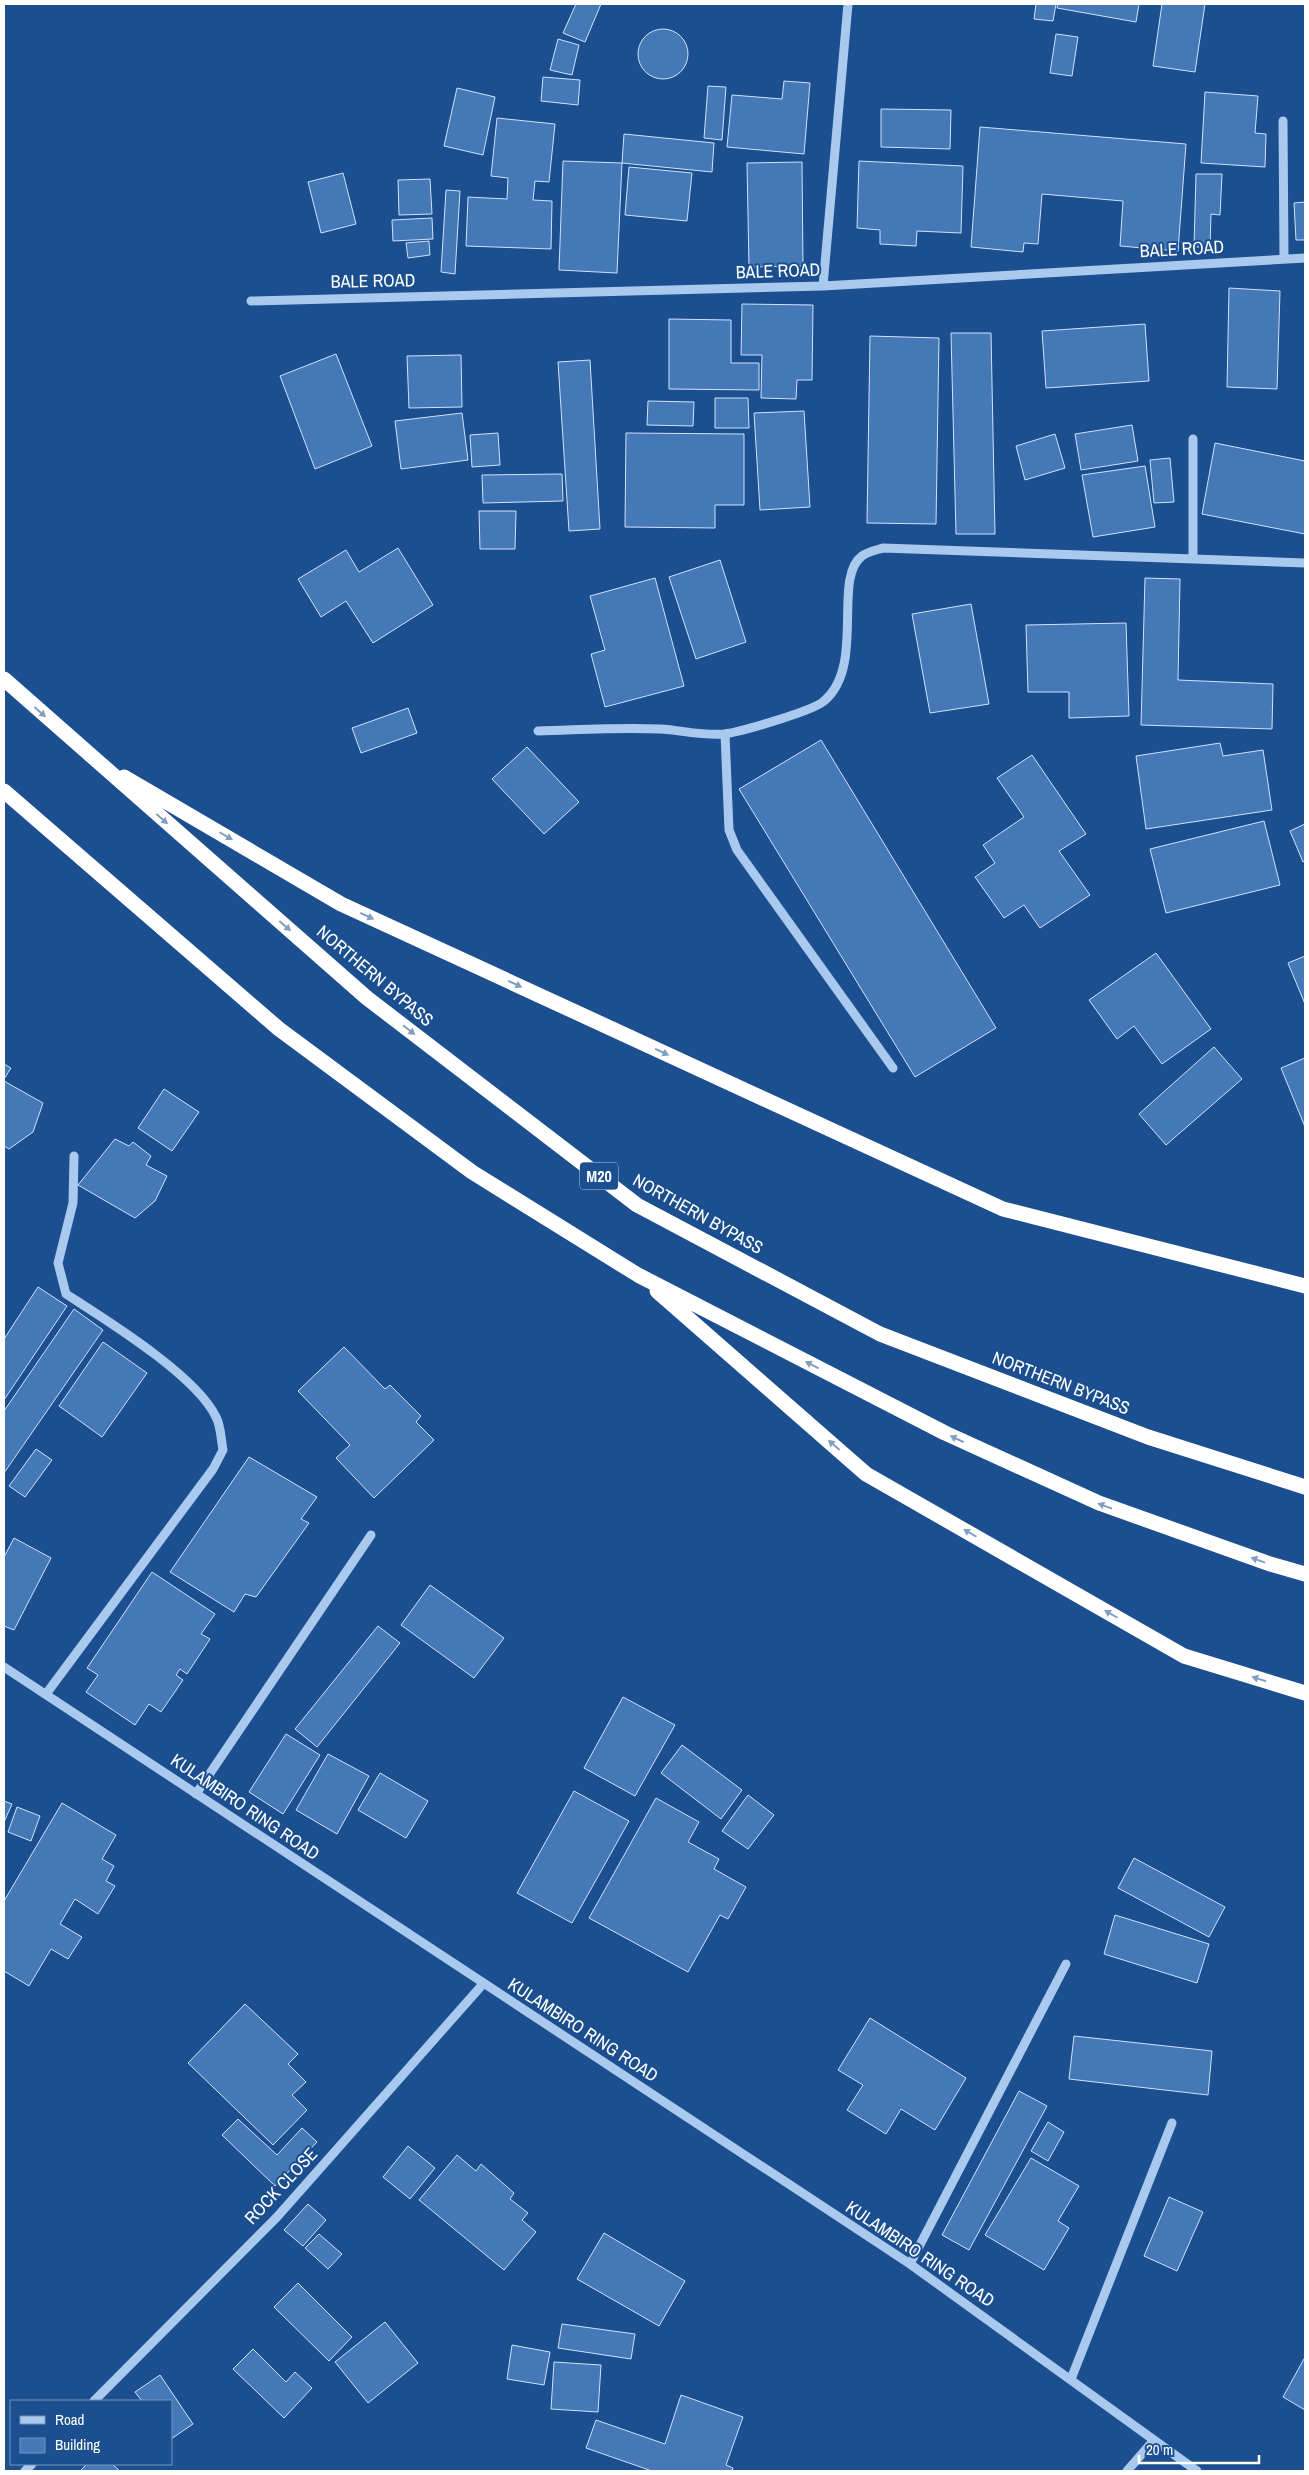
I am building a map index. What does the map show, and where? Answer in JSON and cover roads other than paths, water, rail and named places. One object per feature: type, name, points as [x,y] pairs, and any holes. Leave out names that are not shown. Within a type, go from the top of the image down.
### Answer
[{"type":"highway","name":"NORTHERN BYPASS","points":[[4,679],[367,998],[637,1205],[880,1334],[1148,1437],[1305,1487]]},
{"type":"highway","points":[[93,758],[341,904],[1003,1209],[1305,1286]]},
{"type":"highway","points":[[4,790],[279,1029],[472,1172],[638,1275],[945,1433],[1099,1503],[1270,1564],[1305,1574]]},
{"type":"highway","points":[[638,1275],[866,1474],[1184,1656],[1305,1693]]},
{"type":"street","points":[[823,286],[848,4]]},
{"type":"street","points":[[1283,121],[1284,259]]},
{"type":"street","name":"BALE ROAD","points":[[251,300],[823,286],[1305,258]]},
{"type":"street","points":[[1193,439],[1193,559]]},
{"type":"street","points":[[538,731],[660,729],[694,734],[725,734],[804,712],[824,702],[839,681],[846,656],[851,570],[862,556],[883,548],[1305,563]]},
{"type":"street","points":[[725,734],[729,830],[737,850],[893,1068]]},
{"type":"street","points":[[46,1694],[213,1469],[223,1450],[216,1417],[190,1382],[99,1315],[66,1294],[58,1263],[73,1203],[74,1156]]},
{"type":"street","points":[[196,1794],[371,1535]]},
{"type":"street","name":"KULAMBIRO RING ROAD","points":[[4,1667],[910,2264],[1197,2471]]},
{"type":"street","points":[[910,2264],[1066,1964]]},
{"type":"street","name":"ROCK CLOSE","points":[[95,2400],[277,2216],[483,1984]]},
{"type":"street","points":[[1071,2379],[1172,2123]]},
{"type":"street","points":[[1127,2471],[1154,2440]]}]
